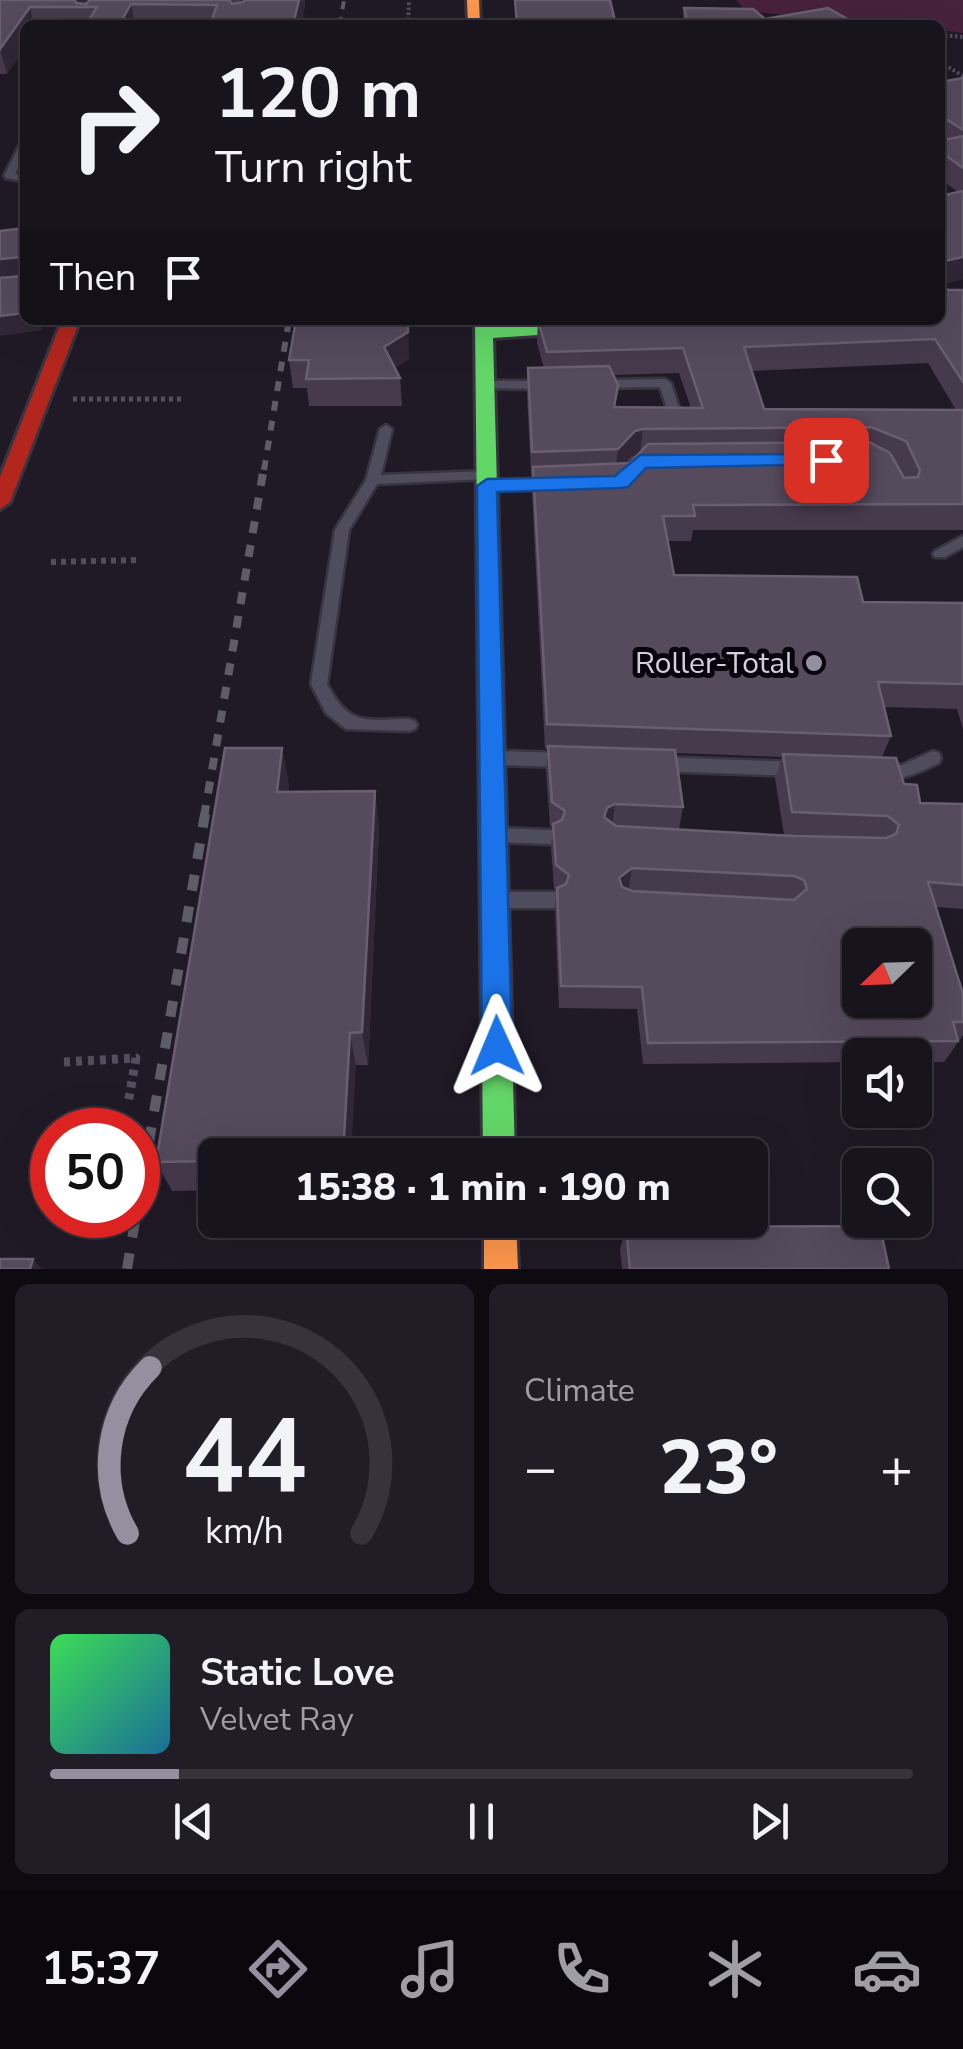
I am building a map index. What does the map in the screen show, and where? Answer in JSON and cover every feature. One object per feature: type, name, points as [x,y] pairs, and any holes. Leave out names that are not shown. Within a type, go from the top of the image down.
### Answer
[{"type":"main road","points":[[0,502],[69,325]]},
{"type":"main road","points":[[498,1138],[484,326],[518,325]]},
{"type":"main road","points":[[500,1238],[501,1269]]},
{"type":"lane","points":[[4,176],[20,152]]},
{"type":"lane","points":[[485,385],[557,384]]},
{"type":"lane","points":[[575,384],[665,384],[679,426]]},
{"type":"lane","points":[[386,429],[373,480],[342,530],[319,684],[332,708],[352,725],[410,725]]},
{"type":"lane","points":[[373,480],[564,484]]},
{"type":"lane","points":[[940,554],[963,541]]},
{"type":"lane","points":[[493,758],[591,762]]},
{"type":"lane","points":[[864,771],[904,772],[933,758]]},
{"type":"lane","points":[[630,763],[826,770]]},
{"type":"lane","points":[[494,835],[551,837]]},
{"type":"lane","points":[[495,900],[554,900]]},
{"type":"path","points":[[40,400],[182,399]]},
{"type":"path","points":[[51,562],[138,560]]},
{"type":"path","points":[[64,1062],[136,1058],[128,1104]]},
{"type":"shaded area","points":[[736,0],[963,0],[963,33],[945,31],[945,20],[836,20],[745,11]]},
{"type":"building","points":[[0,0],[75,0],[86,4],[90,0],[229,0],[232,4],[244,0],[299,0],[294,20],[212,20],[217,5],[131,4],[122,20],[89,20],[97,7],[30,7],[0,49]]},
{"type":"building","points":[[515,0],[610,0],[615,20],[517,20]]},
{"type":"building","points":[[684,8],[753,9],[765,19],[828,8],[849,20],[687,20]]},
{"type":"building","points":[[963,78],[963,130],[945,118],[945,81]]},
{"type":"building","points":[[963,136],[963,168],[945,155],[945,140]]},
{"type":"building","points":[[963,191],[963,257],[945,261],[945,195]]},
{"type":"building","points":[[20,229],[20,257],[0,259],[0,231]]},
{"type":"building","points":[[20,276],[20,314],[0,316],[0,278]]},
{"type":"building","points":[[945,288],[963,290],[963,382],[935,339],[744,347],[764,409],[963,410],[963,504],[693,505],[695,516],[663,516],[674,575],[857,577],[863,602],[963,603],[963,684],[878,682],[891,736],[547,724],[533,467],[630,463],[648,444],[869,442],[890,453],[904,478],[918,477],[920,470],[906,441],[871,427],[643,429],[635,431],[618,449],[532,452],[528,368],[609,366],[618,385],[614,407],[703,408],[683,348],[547,352],[539,325],[945,325]]},
{"type":"building","points":[[295,325],[408,325],[408,332],[384,347],[400,378],[306,379],[309,360],[289,360]]},
{"type":"building","points":[[548,746],[675,750],[683,807],[615,804],[607,808],[604,817],[616,826],[886,838],[896,834],[899,825],[888,816],[792,812],[783,754],[896,758],[904,784],[917,785],[920,803],[963,804],[963,885],[928,882],[963,994],[963,1022],[953,1022],[958,1041],[842,1038],[842,1042],[648,1043],[642,987],[561,986],[557,888],[566,884],[569,875],[556,865],[553,824],[562,820],[565,811],[552,802]],"holes":[[[632,868],[794,876],[804,880],[807,889],[794,900],[632,891],[622,887],[619,878]]]},
{"type":"building","points":[[225,748],[282,748],[277,792],[375,791],[362,1032],[350,1033],[344,1138],[198,1138],[198,1161],[160,1162],[160,1138]]},
{"type":"building","points":[[768,1226],[842,1226],[842,1238],[883,1238],[889,1269],[630,1269],[627,1238],[768,1238]]},
{"type":"building","points":[[0,1259],[33,1259],[30,1269],[0,1269]]},
{"type":"railway","points":[[341,20],[344,0]]},
{"type":"railway","points":[[264,470],[288,325]]},
{"type":"railway","points":[[204,817],[264,467]]},
{"type":"railway","points":[[155,1108],[205,814]]},
{"type":"railway","points":[[127,1269],[132,1238]]},
{"type":"traffic: fast","points":[[484,325],[499,1138]]},
{"type":"traffic: fast","points":[[484,333],[609,325]]},
{"type":"traffic: slow","points":[[473,0],[474,20]]},
{"type":"traffic: slow","points":[[500,1238],[501,1269]]},
{"type":"traffic: jam","points":[[0,502],[69,325]]},
{"type":"place","name":"Roller-Total","points":[[814,663]]},
{"type":"route","points":[[497,1046],[487,486],[620,482],[640,462],[826,460]]}]
